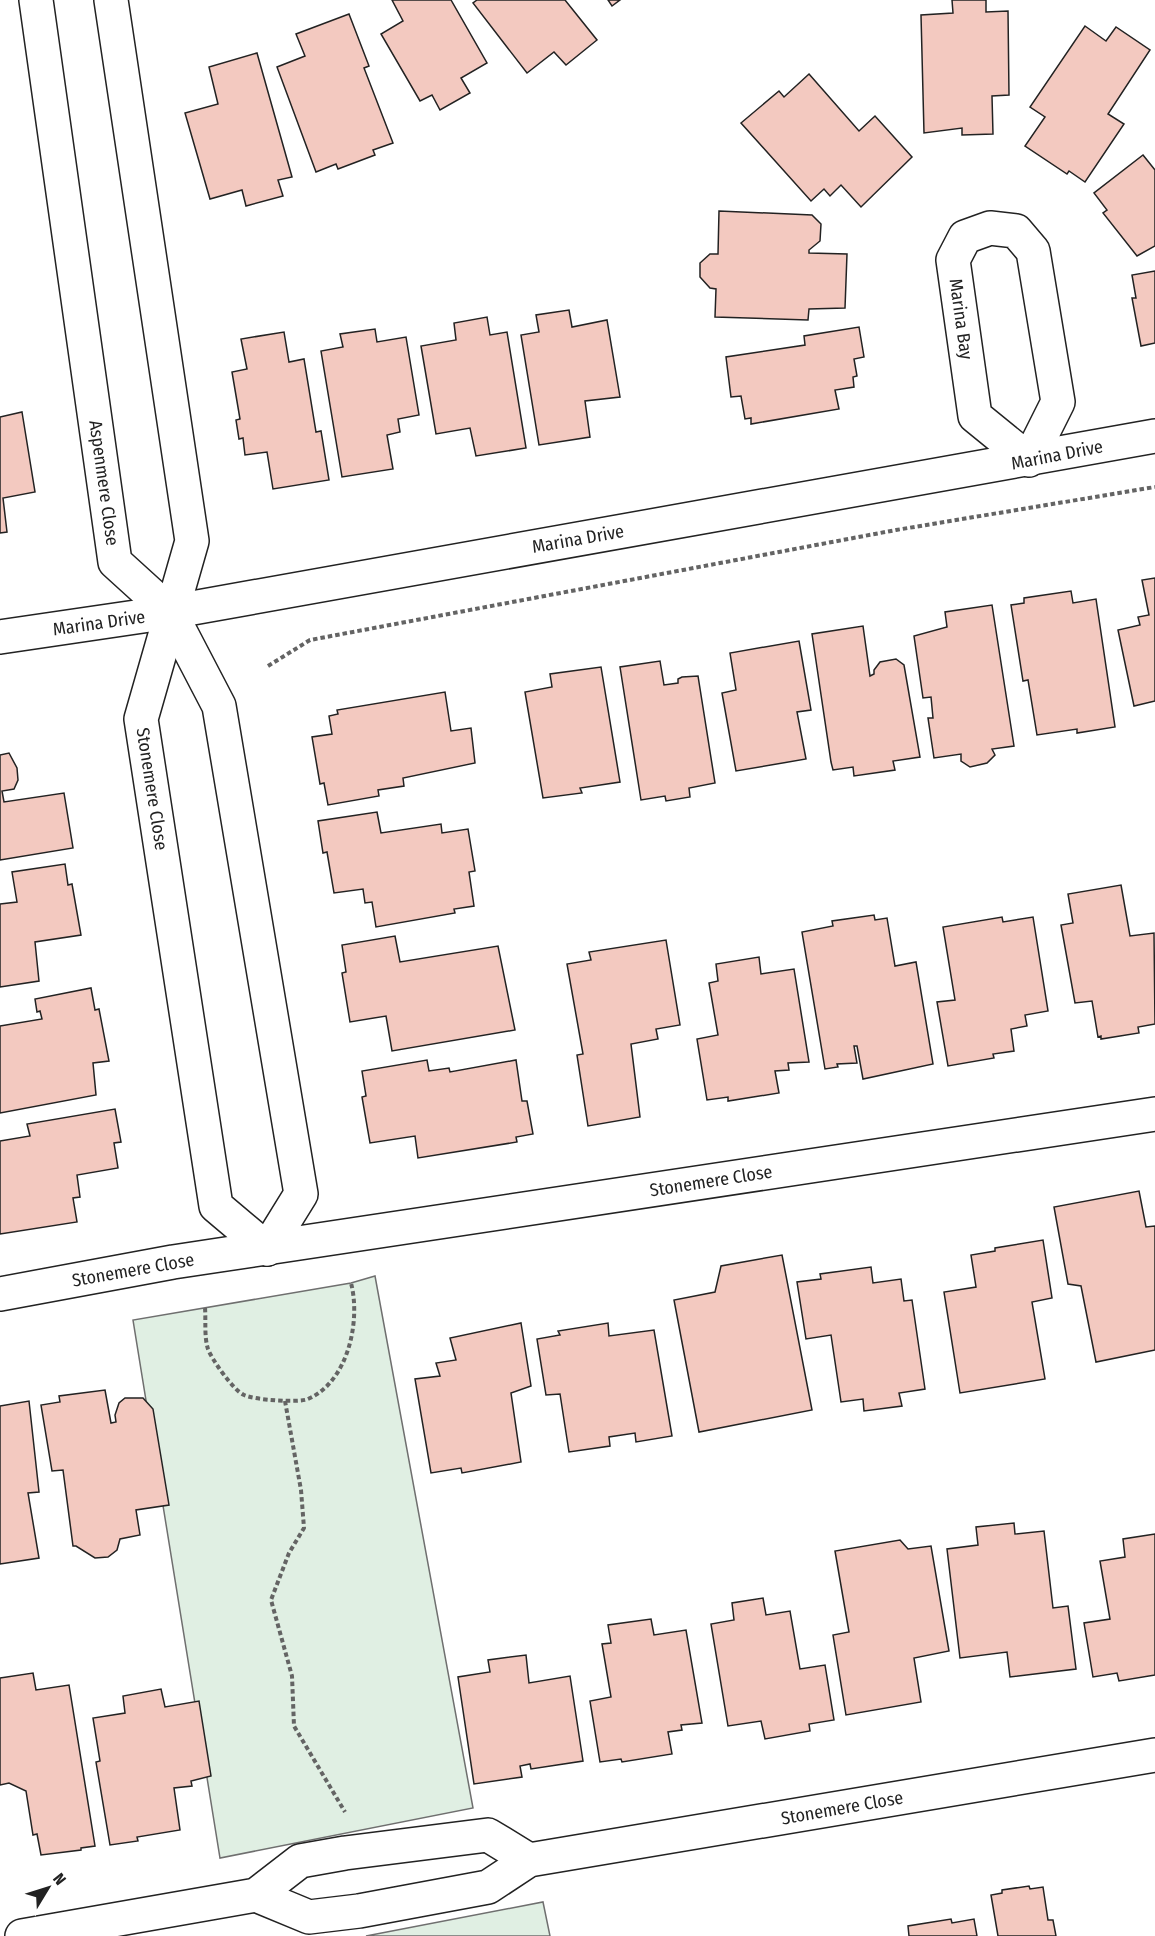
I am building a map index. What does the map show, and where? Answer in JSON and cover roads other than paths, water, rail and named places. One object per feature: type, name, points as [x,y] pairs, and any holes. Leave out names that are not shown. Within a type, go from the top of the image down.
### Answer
[{"type":"street","name":"Aspenmere Close","points":[[36,0],[115,562],[170,612]]},
{"type":"street","points":[[111,0],[192,541],[170,612],[219,706],[301,1194],[267,1249]]},
{"type":"street","name":"Marina Bay","points":[[990,228],[1016,231],[1033,251],[1037,274],[1058,402],[1029,460],[975,416],[953,260],[965,237],[990,228]]},
{"type":"street","name":"Marina Drive","points":[[0,637],[170,612],[1155,436]]},
{"type":"street","name":"Stonemere Close","points":[[170,612],[141,719],[216,1206],[267,1249]]},
{"type":"street","name":"Stonemere Close","points":[[0,1294],[173,1262],[1155,1114]]},
{"type":"street","name":"Stonemere Close","points":[[256,1895],[309,1917],[360,1911],[488,1887],[528,1860],[1155,1755]]},
{"type":"street","points":[[22,1936],[256,1895],[300,1861],[488,1835],[528,1860]]}]
